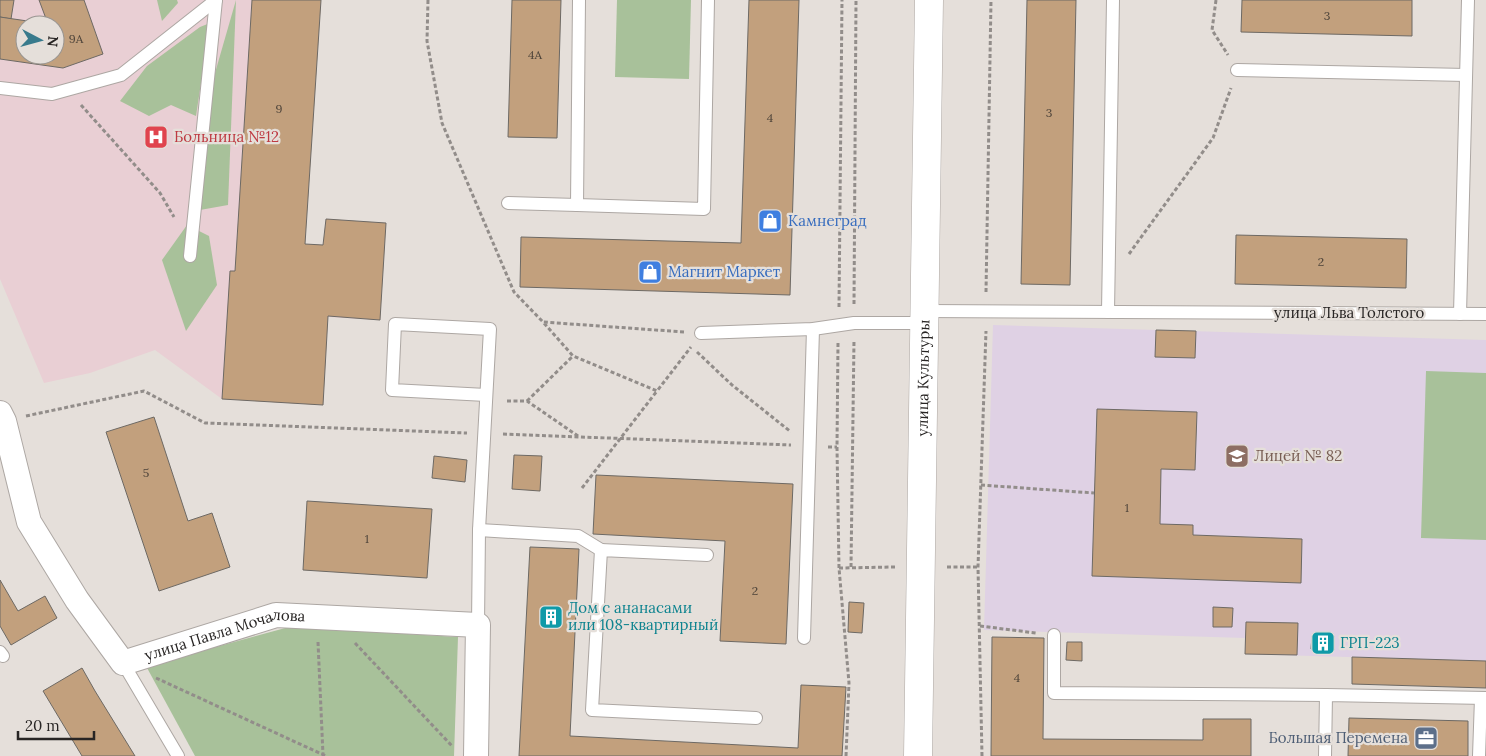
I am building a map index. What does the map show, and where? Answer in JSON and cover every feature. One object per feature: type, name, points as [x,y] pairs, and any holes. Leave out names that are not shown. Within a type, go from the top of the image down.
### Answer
[{"type":"main road","name":"улица Культуры","points":[[918,756],[928,0]]},
{"type":"street","name":"улица Павла Мочалова","points":[[1,419],[29,522],[77,600],[123,663],[276,615],[478,625]]},
{"type":"street","points":[[465,752],[478,625]]},
{"type":"lane","points":[[0,88],[52,94],[121,75],[216,0]]},
{"type":"lane","points":[[190,252],[216,0]]},
{"type":"lane","points":[[577,205],[579,0]]},
{"type":"lane","points":[[508,203],[704,208],[708,0]]},
{"type":"lane","points":[[1108,312],[1113,0]]},
{"type":"lane","points":[[1460,314],[1468,0]]},
{"type":"lane","points":[[1237,70],[1466,75]]},
{"type":"lane","name":"улица Льва Толстого","points":[[701,333],[813,329],[854,323],[986,311],[1486,314]]},
{"type":"lane","points":[[478,625],[479,530],[490,329],[395,324],[392,390],[486,396]]},
{"type":"lane","points":[[804,638],[813,329]]},
{"type":"lane","points":[[479,530],[578,536],[601,550],[707,555]]},
{"type":"lane","points":[[601,550],[592,710],[756,718]]},
{"type":"lane","points":[[1054,635],[1054,692],[1484,698],[1479,756]]},
{"type":"lane","points":[[123,663],[178,756]]},
{"type":"lane","points":[[1325,756],[1326,695]]},
{"type":"path","points":[[428,0],[427,40],[442,124],[514,292],[574,356],[657,391]]},
{"type":"path","points":[[851,567],[856,0]]},
{"type":"path","points":[[982,756],[978,567],[986,311],[991,0]]},
{"type":"path","points":[[1108,282],[1213,138],[1237,70],[1212,30],[1216,0]]},
{"type":"path","points":[[67,89],[160,193],[190,252]]},
{"type":"path","points":[[543,322],[701,333]]},
{"type":"path","points":[[582,488],[701,333]]},
{"type":"path","points":[[691,346],[732,384],[809,446]]},
{"type":"path","points":[[528,402],[574,356]]},
{"type":"path","points":[[1,419],[144,391],[205,423],[837,447]]},
{"type":"path","points":[[507,402],[528,402],[580,437]]},
{"type":"path","points":[[981,484],[1094,493]]},
{"type":"path","points":[[980,626],[1054,635]]},
{"type":"path","points":[[350,637],[465,752]]},
{"type":"path","points":[[123,663],[324,755],[318,638]]},
{"type":"path","points":[[846,756],[849,683]]},
{"type":"shaded area","name":"Больница №12","points":[[0,0],[321,0],[305,244],[323,245],[326,219],[386,223],[380,320],[328,317],[323,405],[222,399],[155,350],[90,373],[44,383],[0,279]]},
{"type":"shaded area","name":"Лицей № 82","points":[[993,325],[1486,340],[1486,661],[1245,654],[1245,638],[984,630]]},
{"type":"green space","points":[[157,0],[177,0],[178,3],[162,21]]},
{"type":"green space","points":[[236,0],[228,205],[200,210],[215,73]]},
{"type":"green space","points":[[617,0],[691,0],[689,79],[615,77]]},
{"type":"green space","points":[[210,23],[196,116],[171,105],[149,116],[120,101],[147,66],[200,27]]},
{"type":"green space","points":[[187,225],[209,236],[217,285],[186,331],[162,260]]},
{"type":"green space","points":[[1426,371],[1486,373],[1486,540],[1421,538]]},
{"type":"green space","points":[[289,627],[458,637],[454,756],[195,756],[146,666]]},
{"type":"building","points":[[0,0],[14,0],[11,19],[0,17]]},
{"type":"building","points":[[39,0],[84,0],[103,54],[63,68],[42,65],[65,65],[65,15],[45,15]]},
{"type":"building","points":[[252,0],[321,0],[305,244],[323,245],[326,219],[386,223],[380,320],[328,316],[323,405],[222,399],[230,271],[235,271]]},
{"type":"building","points":[[512,0],[561,0],[557,138],[508,137]]},
{"type":"building","points":[[749,0],[799,0],[790,295],[520,287],[521,237],[741,243]]},
{"type":"building","points":[[1027,0],[1076,0],[1070,285],[1021,284]]},
{"type":"building","points":[[1242,0],[1412,0],[1412,36],[1241,32]]},
{"type":"building","points":[[0,17],[15,19],[15,61],[0,59]]},
{"type":"building","points":[[1236,235],[1407,239],[1406,288],[1235,284]]},
{"type":"building","points":[[1156,330],[1196,331],[1195,358],[1155,357]]},
{"type":"building","points":[[1097,409],[1197,412],[1195,470],[1161,469],[1160,524],[1193,525],[1193,535],[1302,539],[1301,583],[1092,576]]},
{"type":"building","points":[[154,417],[188,521],[212,513],[230,567],[159,591],[106,432]]},
{"type":"building","points":[[514,455],[542,456],[540,491],[512,489]]},
{"type":"building","points":[[434,456],[467,460],[465,482],[432,478]]},
{"type":"building","points":[[596,475],[793,484],[786,644],[720,641],[725,541],[593,534]]},
{"type":"building","points":[[307,501],[432,509],[427,578],[303,570]]},
{"type":"building","name":"Дом с ананасами или 108-квартирный","points":[[530,547],[579,549],[570,736],[798,748],[801,685],[846,687],[842,756],[519,756]]},
{"type":"building","points":[[0,580],[18,611],[45,596],[57,618],[11,645],[0,626]]},
{"type":"building","points":[[849,602],[864,603],[862,633],[848,632]]},
{"type":"building","points":[[1213,607],[1233,608],[1232,627],[1213,627]]},
{"type":"building","points":[[1246,622],[1298,623],[1297,655],[1245,654]]},
{"type":"building","name":"ГРП-223","points":[[1312,636],[1334,636],[1334,650],[1311,649]]},
{"type":"building","points":[[992,637],[1044,638],[1043,739],[1203,740],[1203,719],[1251,719],[1251,756],[991,756]]},
{"type":"building","points":[[1067,642],[1082,642],[1082,661],[1066,660]]},
{"type":"building","points":[[1352,657],[1486,661],[1486,688],[1352,684]]},
{"type":"building","points":[[82,668],[135,756],[82,756],[43,691]]},
{"type":"building","points":[[1349,718],[1468,721],[1468,756],[1348,756]]},
{"type":"place","name":"Больница №12","points":[[156,137]]},
{"type":"place","name":"Камнеград","points":[[770,221]]},
{"type":"place","name":"Магнит Маркет","points":[[650,272]]},
{"type":"place","name":"Лицей № 82","points":[[1237,456]]},
{"type":"place","name":"Дом с ананасами или 108-квартирный","points":[[551,617]]},
{"type":"place","name":"ГРП-223","points":[[1323,643]]},
{"type":"place","name":"Большая Перемена","points":[[1426,738]]}]
